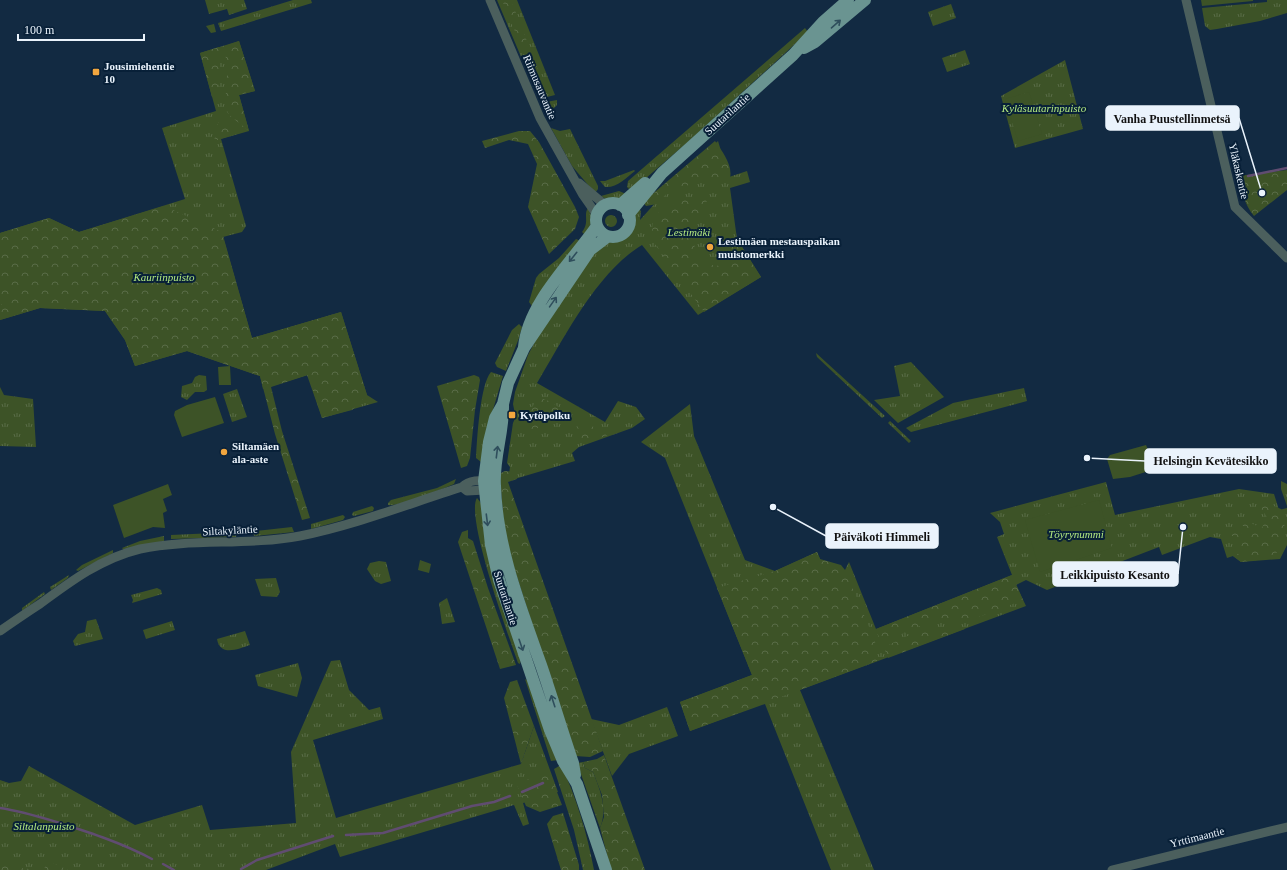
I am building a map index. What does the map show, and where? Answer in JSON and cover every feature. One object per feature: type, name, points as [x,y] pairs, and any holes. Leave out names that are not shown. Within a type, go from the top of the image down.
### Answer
[{"type":"main road","name":"Suutarilantie","points":[[624,210],[662,173],[793,55],[818,27],[848,0]]},
{"type":"main road","name":"Suutarilantie","points":[[793,55],[815,42],[864,0]]},
{"type":"main road","points":[[612,204],[624,210],[629,224],[623,234],[618,236],[607,236],[600,232],[597,220],[605,205],[612,204]]},
{"type":"main road","name":"Suutarilantie","points":[[524,348],[525,333],[541,301],[597,220]]},
{"type":"main road","name":"Suutarilantie","points":[[606,870],[577,784],[573,763],[513,585],[488,485],[504,419],[503,404],[508,383],[524,348],[533,336],[546,312],[590,250],[607,236]]},
{"type":"main road","name":"Suutarilantie","points":[[595,838],[598,870]]},
{"type":"street","name":"Riimusauvantie","points":[[490,0],[552,143],[575,179],[597,220]]},
{"type":"street","name":"Yläkaskentie","points":[[1186,0],[1235,207],[1287,258]]},
{"type":"street","name":"Riimusauvantie","points":[[575,179],[605,205]]},
{"type":"street","name":"Siltakyläntie","points":[[0,631],[94,567],[124,554],[169,545],[263,540],[298,536],[382,514],[462,487],[467,482],[488,485]]},
{"type":"street","name":"Yrttimaantie","points":[[1112,870],[1287,827]]},
{"type":"green space","points":[[205,0],[244,0],[247,9],[229,15],[227,9],[209,14]]},
{"type":"green space","points":[[293,0],[311,0],[312,3],[221,31],[218,23]]},
{"type":"green space","points":[[497,0],[517,0],[555,95],[539,99]]},
{"type":"green space","points":[[502,0],[511,0],[548,96],[542,97]]},
{"type":"green space","points":[[1201,0],[1253,0],[1253,1],[1202,6]]},
{"type":"green space","points":[[1267,0],[1287,0],[1287,13],[1260,21],[1217,29],[1210,30],[1205,26],[1202,8],[1267,2]]},
{"type":"green space","points":[[951,4],[956,18],[933,26],[928,12]]},
{"type":"green space","points":[[214,24],[216,32],[211,33],[206,26]]},
{"type":"green space","points":[[805,28],[808,32],[689,141],[631,191],[627,187],[628,181]]},
{"type":"green space","name":"Kauriinpuisto","points":[[239,41],[255,91],[239,95],[249,131],[221,139],[246,226],[242,232],[223,237],[252,338],[341,312],[367,395],[378,402],[322,418],[307,375],[263,389],[260,376],[187,351],[135,366],[125,340],[105,311],[40,308],[0,320],[0,233],[49,218],[79,232],[185,199],[162,128],[216,111],[200,53]]},
{"type":"green space","points":[[239,41],[255,91],[239,95],[249,131],[229,115],[225,108],[227,75],[225,46]]},
{"type":"green space","points":[[219,47],[219,81],[216,93],[212,97],[200,53]]},
{"type":"green space","points":[[965,50],[970,64],[947,72],[942,58]]},
{"type":"green space","name":"Kyläsuutarinpuisto","points":[[1065,60],[1083,129],[1015,148],[1001,96]]},
{"type":"green space","points":[[1029,92],[1042,134],[1018,141],[1005,99]]},
{"type":"green space","points":[[557,100],[557,105],[553,109],[543,108],[541,103]]},
{"type":"green space","points":[[220,116],[240,133],[214,141]]},
{"type":"green space","points":[[551,128],[560,131],[570,129],[598,186],[595,193],[572,166]]},
{"type":"green space","points":[[519,131],[530,131],[539,142],[579,217],[575,229],[549,254],[528,207],[537,164],[528,144],[509,140],[485,148],[482,141]]},
{"type":"green space","points":[[715,141],[728,163],[731,173],[730,178],[720,182],[712,178],[669,191],[657,204],[646,206],[643,202]]},
{"type":"green space","name":"Lestimäki","points":[[718,141],[729,177],[747,171],[750,182],[730,188],[737,239],[761,277],[698,315],[642,245],[626,257],[610,272],[583,307],[537,383],[605,422],[618,401],[636,407],[645,419],[632,428],[579,447],[572,453],[575,461],[508,481],[510,467],[507,463],[513,423],[517,414],[515,414],[513,404],[515,392],[528,355],[538,336],[593,252],[608,242],[618,240],[626,235],[630,228],[632,213],[636,206],[641,211],[640,220],[674,182]]},
{"type":"green space","points":[[634,170],[635,171],[625,179],[613,186],[605,187],[600,181],[605,181]]},
{"type":"green space","points":[[1287,170],[1287,190],[1254,216],[1242,192],[1238,176]]},
{"type":"green space","points":[[619,191],[626,194],[614,200],[601,196]]},
{"type":"green space","points":[[704,194],[707,197],[706,207],[690,224],[689,228],[695,240],[694,254],[711,265],[720,266],[725,254],[737,239],[761,277],[704,312],[652,240],[652,229],[654,218],[663,209]]},
{"type":"green space","name":"Kauriinpuisto","points":[[164,206],[222,232],[252,338],[341,312],[367,395],[352,410],[322,418],[308,375],[271,387],[282,431],[310,518],[302,520],[275,434],[260,376],[187,351],[135,366],[125,340],[105,311],[40,308],[0,320],[3,297],[0,294],[0,233],[49,218],[79,232]]},
{"type":"green space","points":[[588,208],[591,215],[591,222],[586,236],[582,232],[586,225],[586,213]]},
{"type":"green space","points":[[609,215],[613,215],[617,221],[613,227],[609,227],[605,223],[605,219]]},
{"type":"green space","points":[[576,239],[583,242],[532,306],[529,302],[536,278],[559,258]]},
{"type":"green space","points":[[519,324],[522,327],[519,338],[506,371],[497,367],[495,363],[512,330]]},
{"type":"green space","points":[[816,353],[885,416],[882,418],[817,357]]},
{"type":"green space","points":[[911,362],[944,397],[898,423],[874,400],[900,396],[894,366]]},
{"type":"green space","points":[[230,366],[231,385],[219,385],[218,367]]},
{"type":"green space","points":[[491,372],[503,376],[489,423],[481,462],[476,458],[477,439],[484,388],[487,378]]},
{"type":"green space","points":[[199,375],[206,376],[207,390],[204,392],[195,392],[187,400],[181,397],[182,386],[192,383],[195,377]]},
{"type":"green space","points":[[474,375],[479,377],[480,380],[470,458],[467,466],[461,468],[437,386]]},
{"type":"green space","points":[[0,387],[4,395],[33,399],[36,447],[0,446]]},
{"type":"green space","points":[[1024,388],[1027,401],[911,432],[906,428],[953,403]]},
{"type":"green space","points":[[237,389],[247,417],[232,422],[223,394]]},
{"type":"green space","points":[[215,397],[224,423],[182,437],[174,415],[175,411],[187,405]]},
{"type":"green space","points":[[540,398],[553,403],[560,409],[564,416],[564,420],[540,416],[540,427],[533,430],[528,428],[526,416]]},
{"type":"green space","name":"Töyrynummi","points":[[690,404],[694,436],[745,560],[775,571],[817,552],[828,577],[845,570],[849,562],[876,629],[1012,575],[997,537],[1004,534],[1000,522],[990,513],[1106,482],[1115,515],[1239,489],[1274,494],[1279,510],[1287,508],[1287,545],[1280,559],[1241,562],[1233,556],[1227,558],[1221,539],[1210,537],[1162,555],[1159,547],[1047,590],[1026,580],[1016,585],[1026,606],[800,690],[874,870],[831,870],[765,704],[690,731],[680,702],[752,675],[665,458],[641,442]]},
{"type":"green space","points":[[572,415],[608,435],[584,444]]},
{"type":"green space","points":[[890,421],[911,441],[909,443],[888,423]]},
{"type":"green space","points":[[1146,445],[1155,465],[1155,469],[1130,477],[1113,479],[1107,459],[1110,455]]},
{"type":"green space","points":[[505,471],[516,472],[517,479],[508,482],[603,751],[590,757],[575,756],[505,540],[500,477],[501,473]]},
{"type":"green space","points":[[456,479],[454,484],[431,493],[410,501],[388,505],[391,500],[437,488]]},
{"type":"green space","points":[[1281,481],[1287,484],[1287,506],[1281,489]]},
{"type":"green space","points":[[168,484],[172,495],[163,499],[167,511],[163,513],[165,528],[153,527],[124,538],[113,505]]},
{"type":"green space","points":[[477,498],[481,503],[521,659],[520,664],[518,663],[506,629],[482,551],[475,509]]},
{"type":"green space","name":"Töyrynummi","points":[[1099,500],[1112,548],[1040,572],[1025,520]]},
{"type":"green space","points":[[1266,503],[1281,509],[1285,529],[1281,545],[1273,558],[1241,562],[1233,556],[1240,553],[1234,536],[1231,536],[1230,533],[1225,535],[1226,530],[1233,530],[1243,534],[1248,534],[1249,532],[1243,526],[1239,518],[1262,528],[1267,517],[1260,507]]},
{"type":"green space","points":[[372,506],[374,508],[373,511],[354,516],[352,515],[353,512]]},
{"type":"green space","points":[[343,515],[345,517],[343,520],[311,529],[311,524]]},
{"type":"green space","points":[[292,527],[294,532],[255,536],[252,534],[256,531]]},
{"type":"green space","points":[[468,530],[468,538],[473,541],[488,588],[516,665],[500,669],[458,542],[462,532]]},
{"type":"green space","points":[[237,532],[236,537],[171,539],[171,535]]},
{"type":"green space","points":[[164,536],[164,541],[124,550],[122,548],[140,541]]},
{"type":"green space","points":[[113,550],[113,553],[78,571],[76,570],[82,565]]},
{"type":"green space","points":[[817,552],[820,559],[841,565],[845,570],[875,641],[877,661],[690,731],[680,702],[752,675],[717,588],[775,571]]},
{"type":"green space","points":[[420,560],[431,564],[429,573],[418,570]]},
{"type":"green space","points":[[379,561],[386,562],[391,581],[381,584],[375,581],[367,569],[370,563]]},
{"type":"green space","points":[[69,575],[68,578],[51,590],[50,587]]},
{"type":"green space","points":[[1012,575],[1023,600],[968,621],[939,622],[920,626],[881,643],[876,629]]},
{"type":"green space","points":[[276,578],[280,592],[277,597],[261,596],[255,579]]},
{"type":"green space","points":[[157,588],[161,590],[162,594],[132,603],[133,600],[131,595]]},
{"type":"green space","points":[[44,592],[45,594],[22,611],[22,608]]},
{"type":"green space","points":[[447,598],[455,622],[442,624],[439,603]]},
{"type":"green space","points":[[96,619],[103,639],[75,646],[73,641],[78,634],[85,632],[87,621]]},
{"type":"green space","points":[[172,621],[175,630],[146,639],[143,630]]},
{"type":"green space","points":[[941,627],[965,629],[888,658],[884,648],[911,634]]},
{"type":"green space","points":[[245,631],[250,645],[235,650],[226,650],[219,645],[217,639]]},
{"type":"green space","name":"Siltalanpuisto","points":[[340,660],[349,690],[369,710],[380,707],[383,719],[313,740],[336,818],[521,764],[534,726],[558,792],[523,803],[529,824],[523,826],[514,805],[340,857],[335,844],[266,870],[0,870],[0,780],[9,783],[21,781],[29,766],[135,825],[202,805],[210,830],[296,823],[291,752],[331,661]]},
{"type":"green space","points":[[298,663],[302,678],[297,697],[258,686],[255,675]]},
{"type":"green space","points":[[525,679],[528,681],[558,760],[551,761]]},
{"type":"green space","points":[[517,680],[534,726],[521,764],[504,698],[510,682]]},
{"type":"green space","points":[[667,707],[678,736],[629,754],[612,776],[591,719],[619,725]]},
{"type":"green space","points":[[604,755],[645,870],[611,870],[600,828],[604,817],[602,795],[593,772],[585,768],[583,762],[597,759]]},
{"type":"green space","points":[[583,762],[585,768],[593,772],[602,799],[603,813],[600,828],[577,763]]},
{"type":"green space","points":[[561,765],[581,816],[594,870],[583,870],[574,830],[554,769]]},
{"type":"green space","points":[[548,769],[562,805],[540,812],[526,806],[517,785]]},
{"type":"green space","points":[[563,813],[579,865],[579,870],[561,870],[547,824],[553,816]]},
{"type":"green space","points":[[0,860],[12,861],[21,868],[37,870],[0,870]]},
{"type":"green space","points":[[49,861],[68,870],[43,870]]},
{"type":"waterway","points":[[1248,176],[1287,168]]},
{"type":"waterway","points":[[522,792],[543,783]]},
{"type":"waterway","points":[[346,835],[383,833],[472,806],[494,802],[510,796]]},
{"type":"waterway","points":[[0,808],[30,814],[60,823],[118,843],[152,859]]},
{"type":"waterway","points":[[241,869],[257,860],[333,836]]},
{"type":"waterway","points":[[163,864],[174,870]]},
{"type":"place","name":"Jousimiehentie 10","points":[[96,72]]},
{"type":"place","name":"Vanha Puustellinmetsä","points":[[1262,193]]},
{"type":"place","name":"Lestimäen mestauspaikan muistomerkki","points":[[710,247]]},
{"type":"place","name":"Kytöpolku","points":[[512,415]]},
{"type":"place","name":"Siltamäen ala-aste","points":[[224,452]]},
{"type":"place","name":"Helsingin Kevätesikko","points":[[1087,458]]},
{"type":"place","name":"Päiväkoti Himmeli","points":[[773,507]]},
{"type":"place","name":"Leikkipuisto Kesanto","points":[[1183,527]]}]
